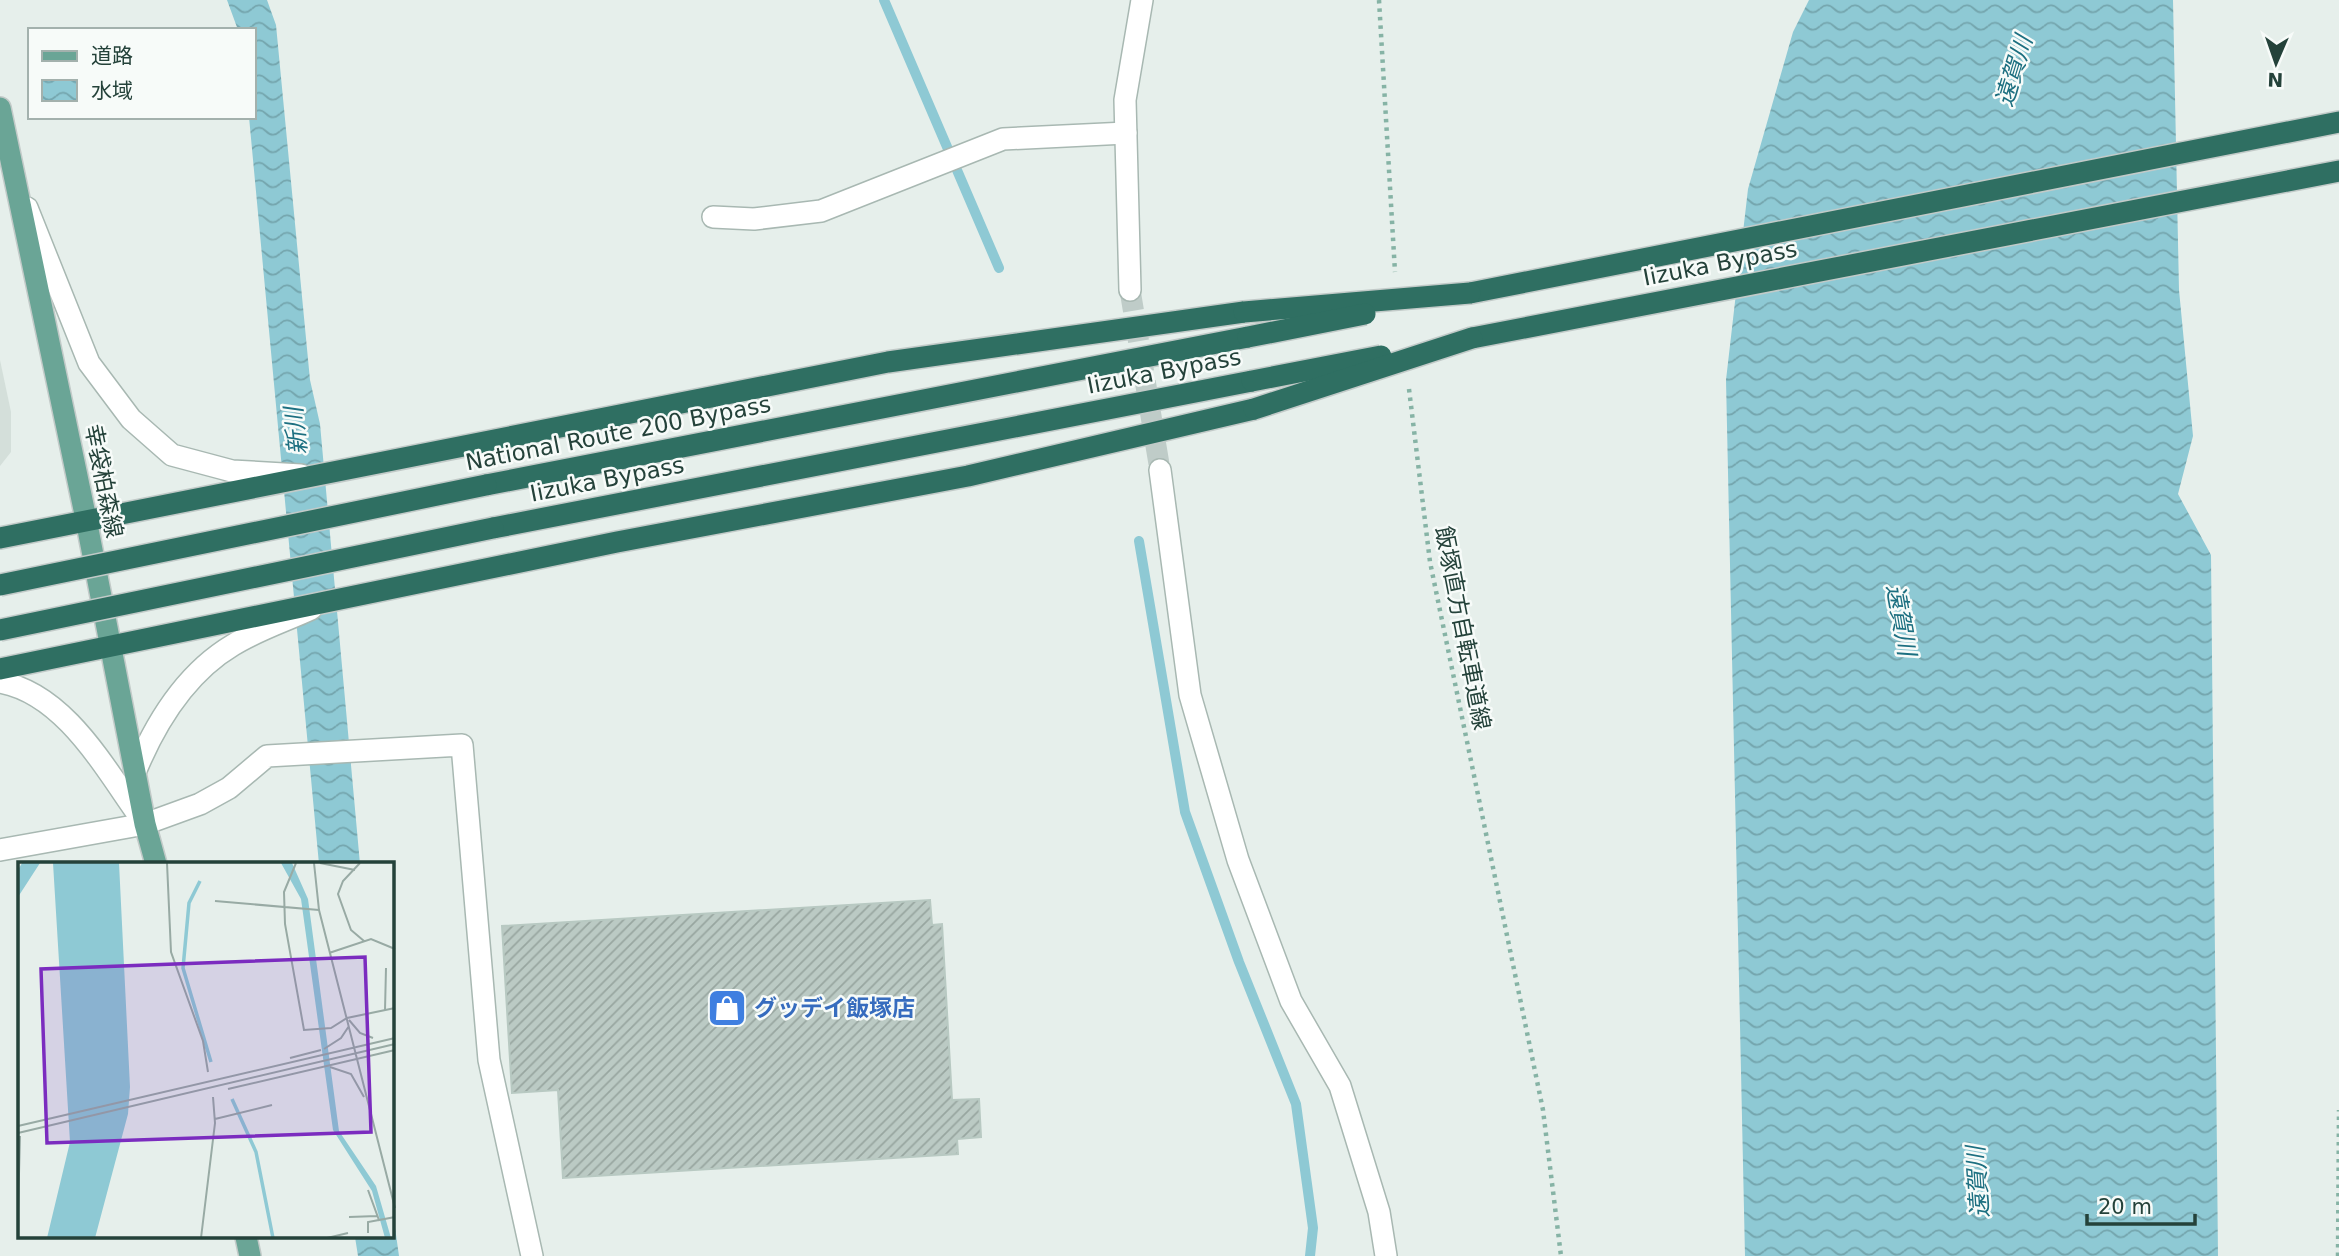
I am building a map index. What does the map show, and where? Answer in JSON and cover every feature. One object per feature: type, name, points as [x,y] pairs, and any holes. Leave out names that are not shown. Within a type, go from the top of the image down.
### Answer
[{"type":"highway","name":"Iizuka Bypass","points":[[1248,337],[2339,122]]},
{"type":"highway","name":"Iizuka Bypass","points":[[0,631],[493,528],[2339,171]]},
{"type":"highway","points":[[0,538],[276,478],[324,474],[888,362],[1244,312],[1471,293]]},
{"type":"highway","name":"National Route 200 Bypass","points":[[0,585],[486,485],[1248,337]]},
{"type":"highway","points":[[0,669],[283,617],[319,605],[617,542],[968,476],[1254,410],[1472,338]]},
{"type":"main road","name":"幸袋柏森線","points":[[0,108],[86,519],[145,824],[155,862]]},
{"type":"main road","points":[[246,1238],[250,1256]]},
{"type":"street","points":[[1130,290],[1125,100],[1142,0]]},
{"type":"street","points":[[713,217],[754,219],[821,211],[1003,139],[1126,132]]},
{"type":"street","points":[[16,180],[89,363],[131,419],[172,455],[232,471],[276,478]]},
{"type":"street","points":[[1160,470],[1190,695],[1238,860],[1291,1001],[1340,1086],[1378,1212],[1386,1256]]},
{"type":"street","points":[[136,770],[153,728],[193,678],[232,645],[283,617]]},
{"type":"street","points":[[0,681],[23,686],[57,710],[145,824]]},
{"type":"street","points":[[0,849],[145,824],[200,804],[229,788],[267,756],[463,745],[489,1060],[531,1256]]},
{"type":"path","points":[[1379,0],[1396,276]]},
{"type":"path","name":"飯塚直方自転車道線","points":[[1409,385],[1430,562],[1542,1110],[1561,1256]]},
{"type":"path","points":[[2338,1256],[2339,1110]]},
{"type":"shaded area","points":[[0,360],[11,412],[11,452],[0,466]]},
{"type":"water","name":"新川","points":[[227,0],[267,0],[276,25],[310,380],[320,424],[360,862],[319,862],[249,119],[256,119],[256,28],[237,28]]},
{"type":"water","name":"遠賀川","points":[[1809,0],[2173,0],[2179,290],[2193,436],[2178,494],[2211,555],[2218,1256],[1745,1256],[1726,380],[1748,189],[1793,32]]},
{"type":"water","points":[[394,1220],[399,1256],[358,1256],[355,1238],[394,1238]]},
{"type":"building","name":"グッデイ飯塚店","points":[[930,900],[932,925],[942,924],[952,1100],[979,1099],[981,1137],[957,1139],[958,1154],[563,1178],[558,1090],[512,1093],[502,926]]},
{"type":"waterway","points":[[884,0],[999,268]]},
{"type":"waterway","points":[[1139,541],[1185,812],[1239,962],[1296,1104],[1313,1228],[1310,1256]]},
{"type":"tunnel","points":[[1130,290],[1160,470]]},
{"type":"place","name":"グッデイ飯塚店","points":[[727,1008]]}]
